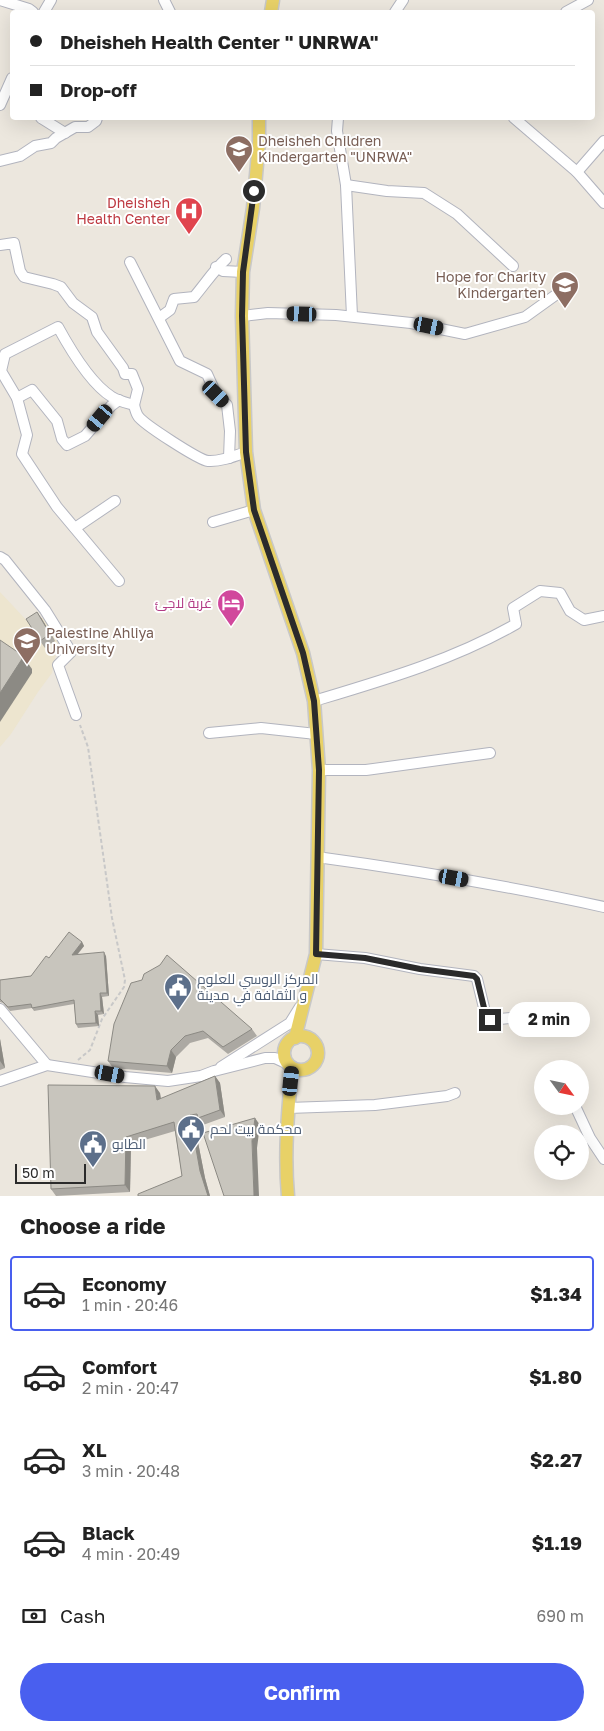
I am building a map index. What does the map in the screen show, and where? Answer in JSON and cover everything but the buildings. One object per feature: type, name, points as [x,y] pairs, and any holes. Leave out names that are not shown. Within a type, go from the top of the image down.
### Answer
[{"type":"main road","points":[[259,120],[253,208],[243,272],[242,316],[246,452],[254,510],[303,653],[314,701],[319,770],[316,954],[295,1038]]},
{"type":"main road","points":[[304,1037],[313,1041],[318,1051],[318,1056],[313,1066],[303,1070],[290,1066],[285,1059],[285,1048],[288,1043],[295,1038],[304,1037]]},
{"type":"main road","points":[[288,1196],[286,1169],[290,1066]]},
{"type":"street","points":[[0,0],[30,10]]},
{"type":"street","points":[[570,10],[588,0]]},
{"type":"street","points":[[5,103],[10,85]]},
{"type":"street","points":[[44,120],[65,133]]},
{"type":"street","points":[[0,161],[20,156],[35,146],[51,142],[76,126],[88,127],[96,120]]},
{"type":"street","points":[[338,120],[336,131],[346,185],[352,316]]},
{"type":"street","points":[[516,120],[578,172],[604,203]]},
{"type":"street","points":[[578,172],[604,141]]},
{"type":"street","points":[[346,185],[387,191],[424,193],[457,214],[514,266]]},
{"type":"street","points":[[0,246],[14,243],[20,271],[24,277],[61,287],[73,303],[92,317],[97,332],[123,368],[125,374],[132,374],[138,389],[134,405],[138,416],[155,431],[207,461],[229,458],[246,452]]},
{"type":"street","points":[[159,318],[170,310],[174,299],[194,297],[207,282],[216,267],[226,259]]},
{"type":"street","points":[[130,262],[180,361],[207,374],[216,394],[227,405],[230,431],[229,458]]},
{"type":"street","points":[[216,267],[223,271],[243,272]]},
{"type":"street","points":[[242,316],[268,313],[352,316],[411,322],[464,334],[525,317],[564,289]]},
{"type":"street","points":[[119,581],[56,507],[22,454],[27,435],[17,398],[0,370],[5,354],[58,327],[72,353],[100,388],[112,398],[134,405]]},
{"type":"street","points":[[17,398],[32,390],[57,421],[62,438],[67,445],[85,436],[119,400]]},
{"type":"street","points":[[75,528],[115,501]]},
{"type":"street","points":[[214,522],[254,510]]},
{"type":"street","points":[[0,557],[5,560],[45,610],[71,652],[58,664],[76,715]]},
{"type":"street","points":[[314,701],[402,675],[488,640],[516,624],[513,608],[540,591],[560,593],[570,611],[584,620],[604,616]]},
{"type":"street","points":[[209,733],[261,728],[316,734]]},
{"type":"street","points":[[319,770],[366,770],[490,753]]},
{"type":"street","points":[[317,857],[532,891],[604,907]]},
{"type":"street","points":[[316,954],[365,958],[420,969],[474,976],[477,979],[486,1016],[490,1020],[531,1016]]},
{"type":"street","points":[[214,1071],[290,1023],[303,1002]]},
{"type":"street","points":[[0,1009],[47,1065]]},
{"type":"street","points":[[0,1081],[47,1065],[125,1077],[168,1081],[201,1076],[265,1058],[275,1058],[290,1066]]},
{"type":"street","points":[[288,1108],[375,1104],[446,1096],[455,1093]]},
{"type":"street","points":[[579,1115],[590,1138],[604,1159]]},
{"type":"path","points":[[65,1067],[78,1060],[90,1050],[102,1019],[124,987],[125,980],[112,918],[88,747],[76,715]]},
{"type":"shaded area","name":"Palestine Ahliya University","points":[[0,592],[29,623],[44,617],[59,639],[52,673],[11,734],[0,747]]},
{"type":"place","name":"Dheisheh Children Kindergarten \"UNRWA\"","points":[[239,173]]},
{"type":"place","name":"Dheisheh Health Center","points":[[189,235]]},
{"type":"place","name":"Hope for Charity Kindergarten","points":[[565,309]]},
{"type":"place","name":"غربة لاجئ","points":[[231,627]]},
{"type":"place","name":"Palestine Ahliya University","points":[[27,665]]},
{"type":"place","name":"المركز الروسي للعلوم و الثقافة في مدينة","points":[[178,1011]]},
{"type":"place","name":"محكمة بيت لحم","points":[[191,1153]]},
{"type":"place","name":"الطابو","points":[[93,1168]]},
{"type":"route","points":[[254,191],[243,272],[242,316],[246,452],[254,510],[303,653],[314,701],[319,770],[316,954],[365,958],[420,969],[474,976],[477,979],[486,1016],[490,1020]]}]
